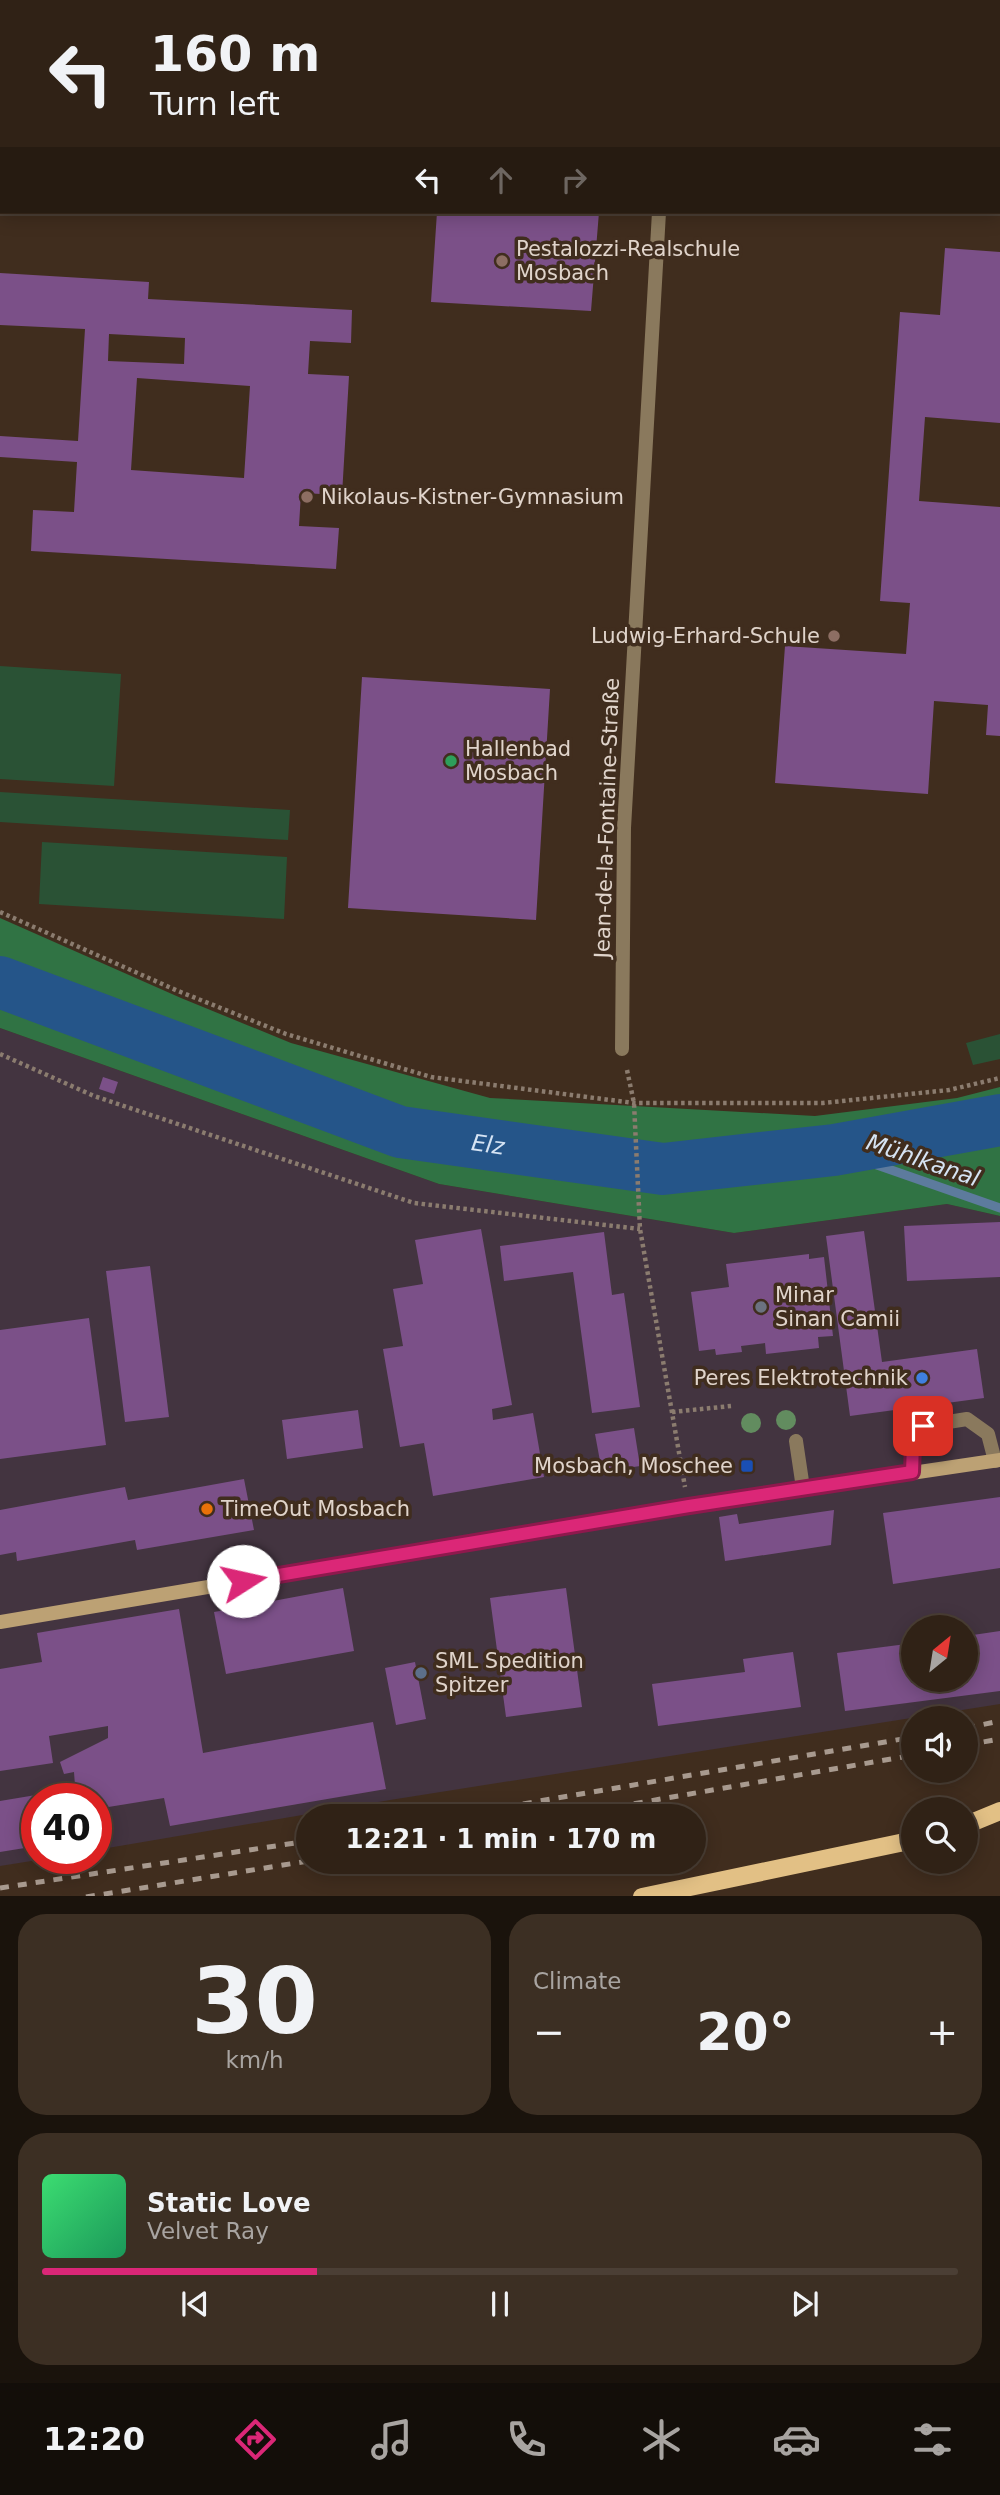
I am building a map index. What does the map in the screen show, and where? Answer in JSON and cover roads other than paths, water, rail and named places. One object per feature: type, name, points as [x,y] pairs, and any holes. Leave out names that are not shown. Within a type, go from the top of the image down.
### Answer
[{"type":"main road","points":[[978,1820],[1000,1811]]},
{"type":"main road","points":[[978,1828],[1000,1825]]},
{"type":"main road","points":[[642,1896],[901,1843]]},
{"type":"street","name":"Jean-de-la-Fontaine-Straße","points":[[622,1049],[624,828],[659,214]]},
{"type":"street","points":[[0,1622],[803,1488],[998,1460],[988,1433],[967,1419],[923,1426],[913,1444],[912,1472]]},
{"type":"street","points":[[796,1440],[803,1488]]},
{"type":"waterway","name":"Elz","points":[[0,982],[400,1132],[663,1169],[834,1150],[1000,1120]]},
{"type":"waterway","name":"Mühlkanal","points":[[834,1150],[1000,1208]]},
{"type":"railway","points":[[978,1726],[1000,1721]]},
{"type":"railway","points":[[522,1804],[901,1739]]},
{"type":"railway","points":[[978,1743],[1000,1739]]},
{"type":"railway","points":[[632,1804],[901,1757]]},
{"type":"railway","points":[[0,1888],[296,1843]]},
{"type":"railway","points":[[92,1896],[296,1863]]},
{"type":"place","name":"Pestalozzi-Realschule Mosbach","points":[[502,261]]},
{"type":"place","name":"Nikolaus-Kistner-Gymnasium","points":[[307,497]]},
{"type":"place","name":"Ludwig-Erhard-Schule","points":[[834,636]]},
{"type":"place","name":"Hallenbad Mosbach","points":[[451,761]]},
{"type":"place","name":"Minar Sinan Camii","points":[[761,1307]]},
{"type":"place","name":"Peres Elektrotechnik","points":[[922,1378]]},
{"type":"place","name":"Mosbach, Moschee","points":[[747,1466]]},
{"type":"place","name":"TimeOut Mosbach","points":[[207,1509]]},
{"type":"place","name":"SML Spedition Spitzer","points":[[421,1673]]}]
